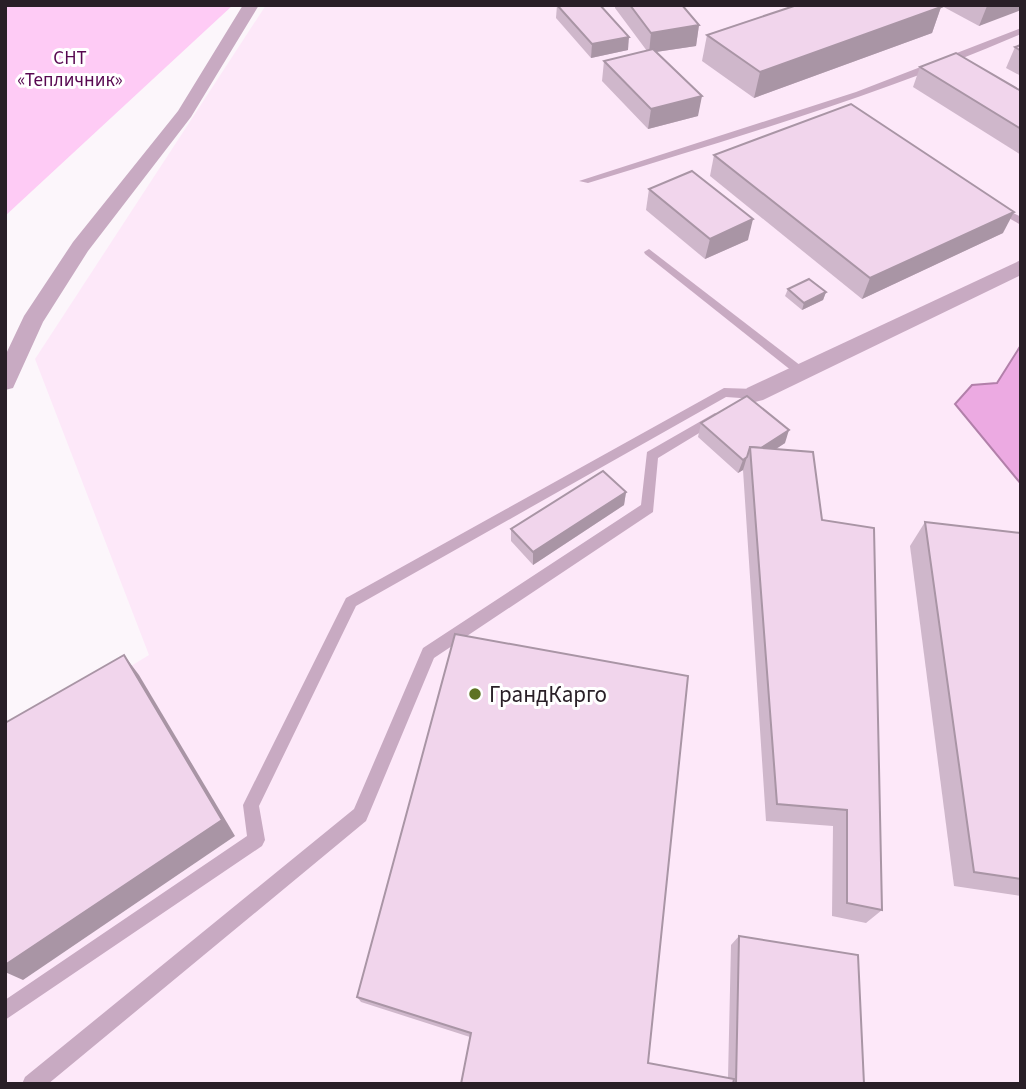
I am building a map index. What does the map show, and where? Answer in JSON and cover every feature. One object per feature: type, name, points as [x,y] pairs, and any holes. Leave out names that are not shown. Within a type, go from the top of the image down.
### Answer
[{"type":"street","points":[[5,382],[32,321],[80,247],[185,113],[251,5]]},
{"type":"street","points":[[755,394],[1021,267]]},
{"type":"lane","points":[[584,181],[832,103],[1021,31]]},
{"type":"lane","points":[[832,103],[844,110]]},
{"type":"lane","points":[[985,200],[1021,222]]},
{"type":"lane","points":[[649,252],[801,372]]},
{"type":"lane","points":[[5,1011],[256,840],[251,805],[351,602],[724,392],[755,394]]},
{"type":"lane","points":[[32,1084],[360,815],[428,653],[648,508],[652,456],[755,394]]},
{"type":"shaded area","points":[[266,5],[1021,5],[1021,1084],[5,1084],[5,743],[149,655],[35,359]]},
{"type":"shaded area","points":[[1021,345],[1021,484],[955,404],[972,385],[997,383]]},
{"type":"green space","name":"СНТ «Тепличник»","points":[[5,5],[233,5],[5,216]]},
{"type":"building","points":[[557,5],[600,5],[629,37],[592,44]]},
{"type":"building","points":[[630,5],[682,5],[699,25],[651,33]]},
{"type":"building","points":[[797,5],[941,7],[760,72],[707,35]]},
{"type":"building","points":[[653,49],[702,96],[651,109],[604,61]]},
{"type":"building","points":[[956,53],[1021,91],[1021,129],[920,67]]},
{"type":"building","points":[[851,104],[1014,212],[870,278],[714,155]]},
{"type":"building","points":[[692,171],[753,219],[710,239],[649,189]]},
{"type":"building","points":[[809,279],[826,292],[804,303],[788,289]]},
{"type":"building","points":[[747,396],[789,430],[761,448],[750,447],[743,460],[701,423]]},
{"type":"building","points":[[750,447],[813,452],[822,520],[874,528],[882,910],[847,903],[847,810],[777,804]]},
{"type":"building","points":[[603,471],[626,492],[533,552],[511,529]]},
{"type":"building","points":[[925,522],[1021,533],[1021,879],[974,872]]},
{"type":"building","points":[[455,634],[688,676],[648,1063],[734,1079],[733,1084],[461,1084],[471,1033],[357,997]]},
{"type":"building","points":[[124,655],[222,820],[5,965],[5,723]]},
{"type":"building","points":[[739,936],[858,955],[864,1084],[736,1084]]},
{"type":"place","name":"ГрандКарго","points":[[475,694]]}]
